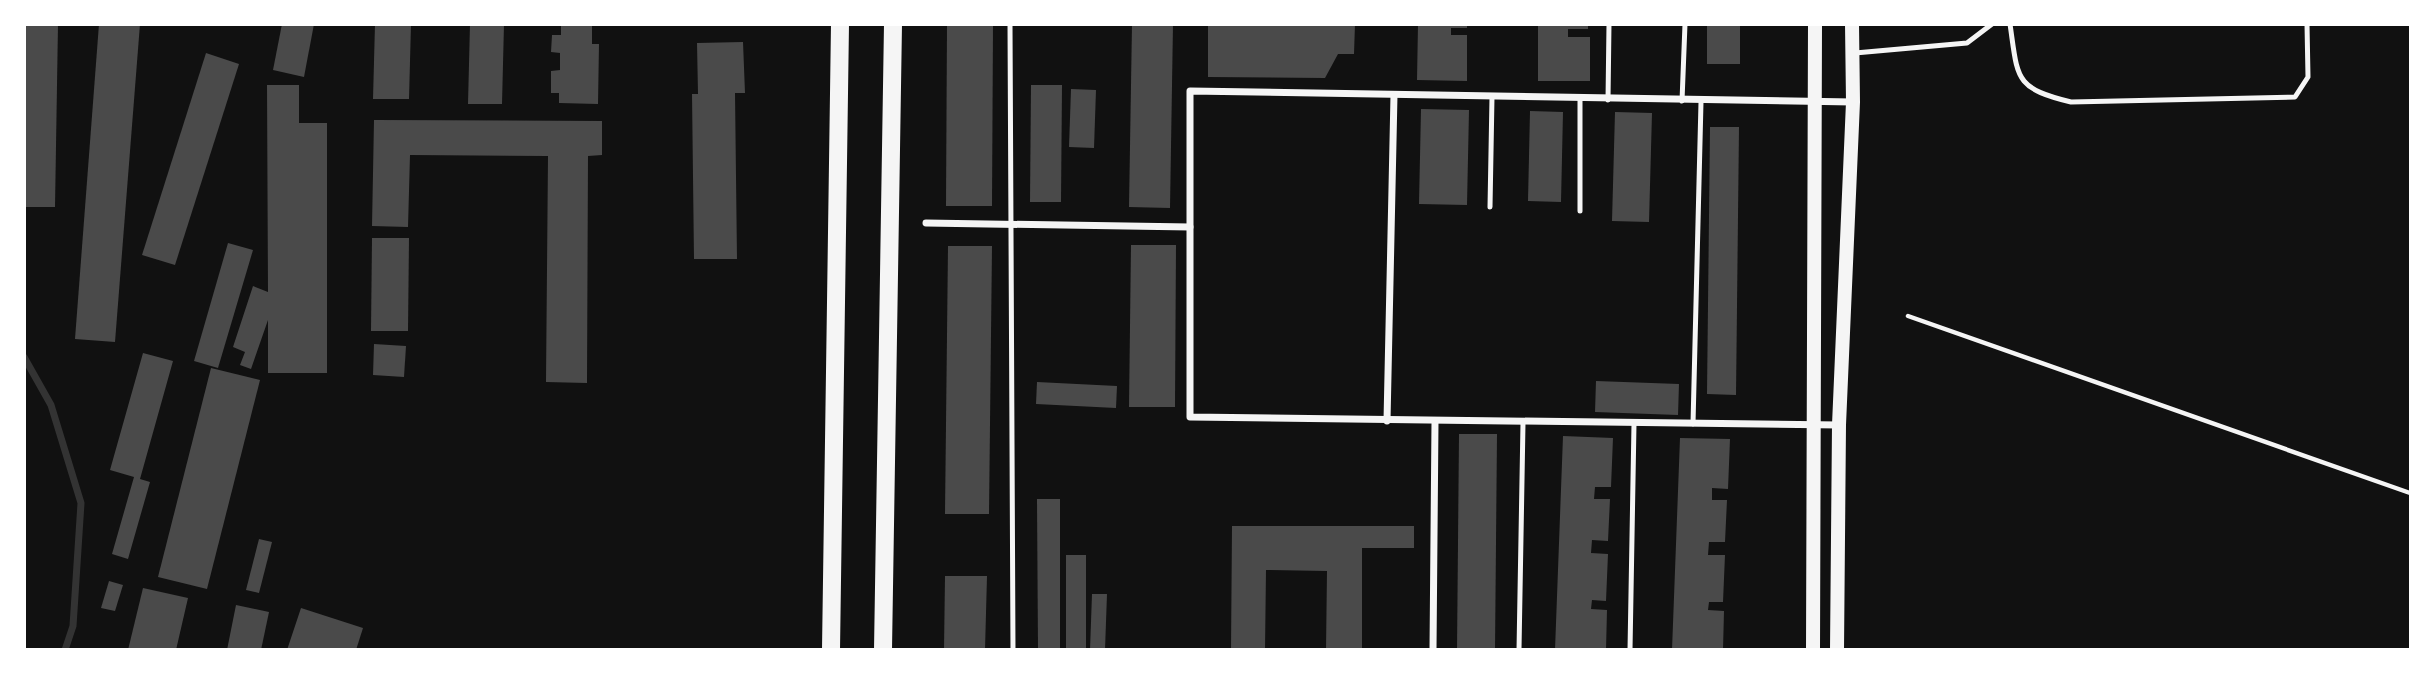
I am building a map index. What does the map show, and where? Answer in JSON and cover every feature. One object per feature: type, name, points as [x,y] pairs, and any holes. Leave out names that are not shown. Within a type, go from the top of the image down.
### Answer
[{"type":"main road","points":[[831,649],[840,24]]},
{"type":"main road","points":[[883,649],[892,24]]},
{"type":"main road","points":[[1813,649],[1817,104],[1815,24]]},
{"type":"main road","points":[[1837,649],[1839,425],[1853,102],[1852,24]]},
{"type":"street","points":[[1839,425],[1190,417],[1190,90],[1701,102],[1853,102]]},
{"type":"street","points":[[1387,421],[1394,95]]},
{"type":"street","points":[[926,223],[1190,227]]},
{"type":"street","points":[[1433,649],[1435,422]]},
{"type":"lane","points":[[1010,24],[1013,649]]},
{"type":"lane","points":[[1608,100],[1609,24]]},
{"type":"lane","points":[[1682,101],[1685,24]]},
{"type":"lane","points":[[1852,54],[1967,43],[1992,24]]},
{"type":"lane","points":[[2010,24],[2017,72],[2035,93],[2071,102],[2295,97],[2308,77],[2307,24]]},
{"type":"lane","points":[[1490,207],[1492,97]]},
{"type":"lane","points":[[1580,99],[1580,211]]},
{"type":"lane","points":[[1693,424],[1701,102]]},
{"type":"lane","points":[[1519,649],[1524,422]]},
{"type":"lane","points":[[1630,649],[1634,424]]},
{"type":"path","points":[[1908,316],[2410,493]]},
{"type":"building","points":[[24,24],[58,24],[55,207],[24,207]]},
{"type":"building","points":[[99,24],[140,24],[115,342],[75,339]]},
{"type":"building","points":[[282,24],[314,24],[304,77],[273,70]]},
{"type":"building","points":[[375,24],[411,24],[409,99],[373,99]]},
{"type":"building","points":[[470,24],[504,24],[502,104],[468,104]]},
{"type":"building","points":[[561,24],[592,24],[592,44],[599,44],[598,104],[559,103],[559,93],[551,93],[551,71],[560,70],[560,53],[551,52],[552,35],[561,35]]},
{"type":"building","points":[[947,24],[993,24],[992,206],[946,206]]},
{"type":"building","points":[[1132,24],[1173,24],[1170,208],[1129,207]]},
{"type":"building","points":[[1208,24],[1355,24],[1354,54],[1338,54],[1325,78],[1208,77]]},
{"type":"building","points":[[1418,24],[1467,24],[1467,28],[1451,28],[1451,35],[1467,35],[1467,81],[1417,80]]},
{"type":"building","points":[[1538,24],[1588,24],[1588,29],[1568,29],[1568,37],[1590,37],[1590,81],[1538,81]]},
{"type":"building","points":[[1707,24],[1740,24],[1740,64],[1707,64]]},
{"type":"building","points":[[743,42],[745,93],[735,93],[737,259],[694,259],[692,94],[698,94],[697,43]]},
{"type":"building","points":[[206,53],[239,64],[175,265],[142,255]]},
{"type":"building","points":[[267,85],[299,85],[299,123],[327,123],[327,373],[268,373],[268,320],[251,369],[240,365],[245,352],[233,347],[253,286],[268,292]]},
{"type":"building","points":[[1031,85],[1062,85],[1061,202],[1030,202]]},
{"type":"building","points":[[1071,89],[1096,90],[1094,148],[1069,147]]},
{"type":"building","points":[[1421,109],[1469,110],[1467,205],[1419,204]]},
{"type":"building","points":[[1530,111],[1563,112],[1561,202],[1528,201]]},
{"type":"building","points":[[1615,112],[1652,113],[1649,222],[1612,221]]},
{"type":"building","points":[[374,120],[602,121],[602,155],[588,156],[587,383],[546,382],[548,156],[410,155],[408,227],[372,226]]},
{"type":"building","points":[[1710,127],[1739,127],[1736,395],[1707,394]]},
{"type":"building","points":[[372,238],[409,238],[408,331],[371,331]]},
{"type":"building","points":[[228,243],[253,250],[218,368],[194,361]]},
{"type":"building","points":[[1131,245],[1176,245],[1175,407],[1129,407]]},
{"type":"building","points":[[948,246],[992,246],[989,514],[945,514]]},
{"type":"building","points":[[374,344],[406,346],[404,377],[373,375]]},
{"type":"building","points":[[143,353],[173,361],[140,479],[150,482],[128,559],[112,554],[134,477],[110,470]]},
{"type":"building","points":[[211,368],[260,380],[207,589],[158,577]]},
{"type":"building","points":[[1596,381],[1679,384],[1678,415],[1595,412]]},
{"type":"building","points":[[1037,382],[1117,386],[1116,408],[1036,404]]},
{"type":"building","points":[[1459,434],[1497,434],[1495,650],[1457,650]]},
{"type":"building","points":[[1563,436],[1613,438],[1611,487],[1595,487],[1594,499],[1610,499],[1608,541],[1592,540],[1591,553],[1608,554],[1606,601],[1592,600],[1591,609],[1607,610],[1606,650],[1555,650]]},
{"type":"building","points":[[1680,438],[1730,439],[1728,489],[1712,488],[1712,500],[1727,500],[1725,542],[1709,542],[1708,555],[1725,555],[1723,602],[1709,602],[1708,610],[1724,611],[1723,650],[1672,650]]},
{"type":"building","points":[[1037,499],[1060,499],[1060,650],[1038,650]]},
{"type":"building","points":[[1232,526],[1414,526],[1414,548],[1362,548],[1362,650],[1326,650],[1327,571],[1266,570],[1265,650],[1231,650]]},
{"type":"building","points":[[259,539],[272,542],[259,593],[246,590]]},
{"type":"building","points":[[1066,555],[1086,555],[1086,650],[1066,650]]},
{"type":"building","points":[[945,576],[987,576],[985,650],[944,650]]},
{"type":"building","points":[[109,581],[123,585],[115,611],[101,608]]},
{"type":"building","points":[[143,588],[188,598],[176,650],[128,650]]},
{"type":"building","points":[[1092,594],[1107,594],[1105,650],[1090,650]]},
{"type":"building","points":[[236,605],[269,612],[261,650],[227,650]]},
{"type":"building","points":[[301,608],[363,628],[356,650],[287,650]]},
{"type":"waterway","points":[[24,357],[51,405],[81,503],[73,626],[65,650]]}]
